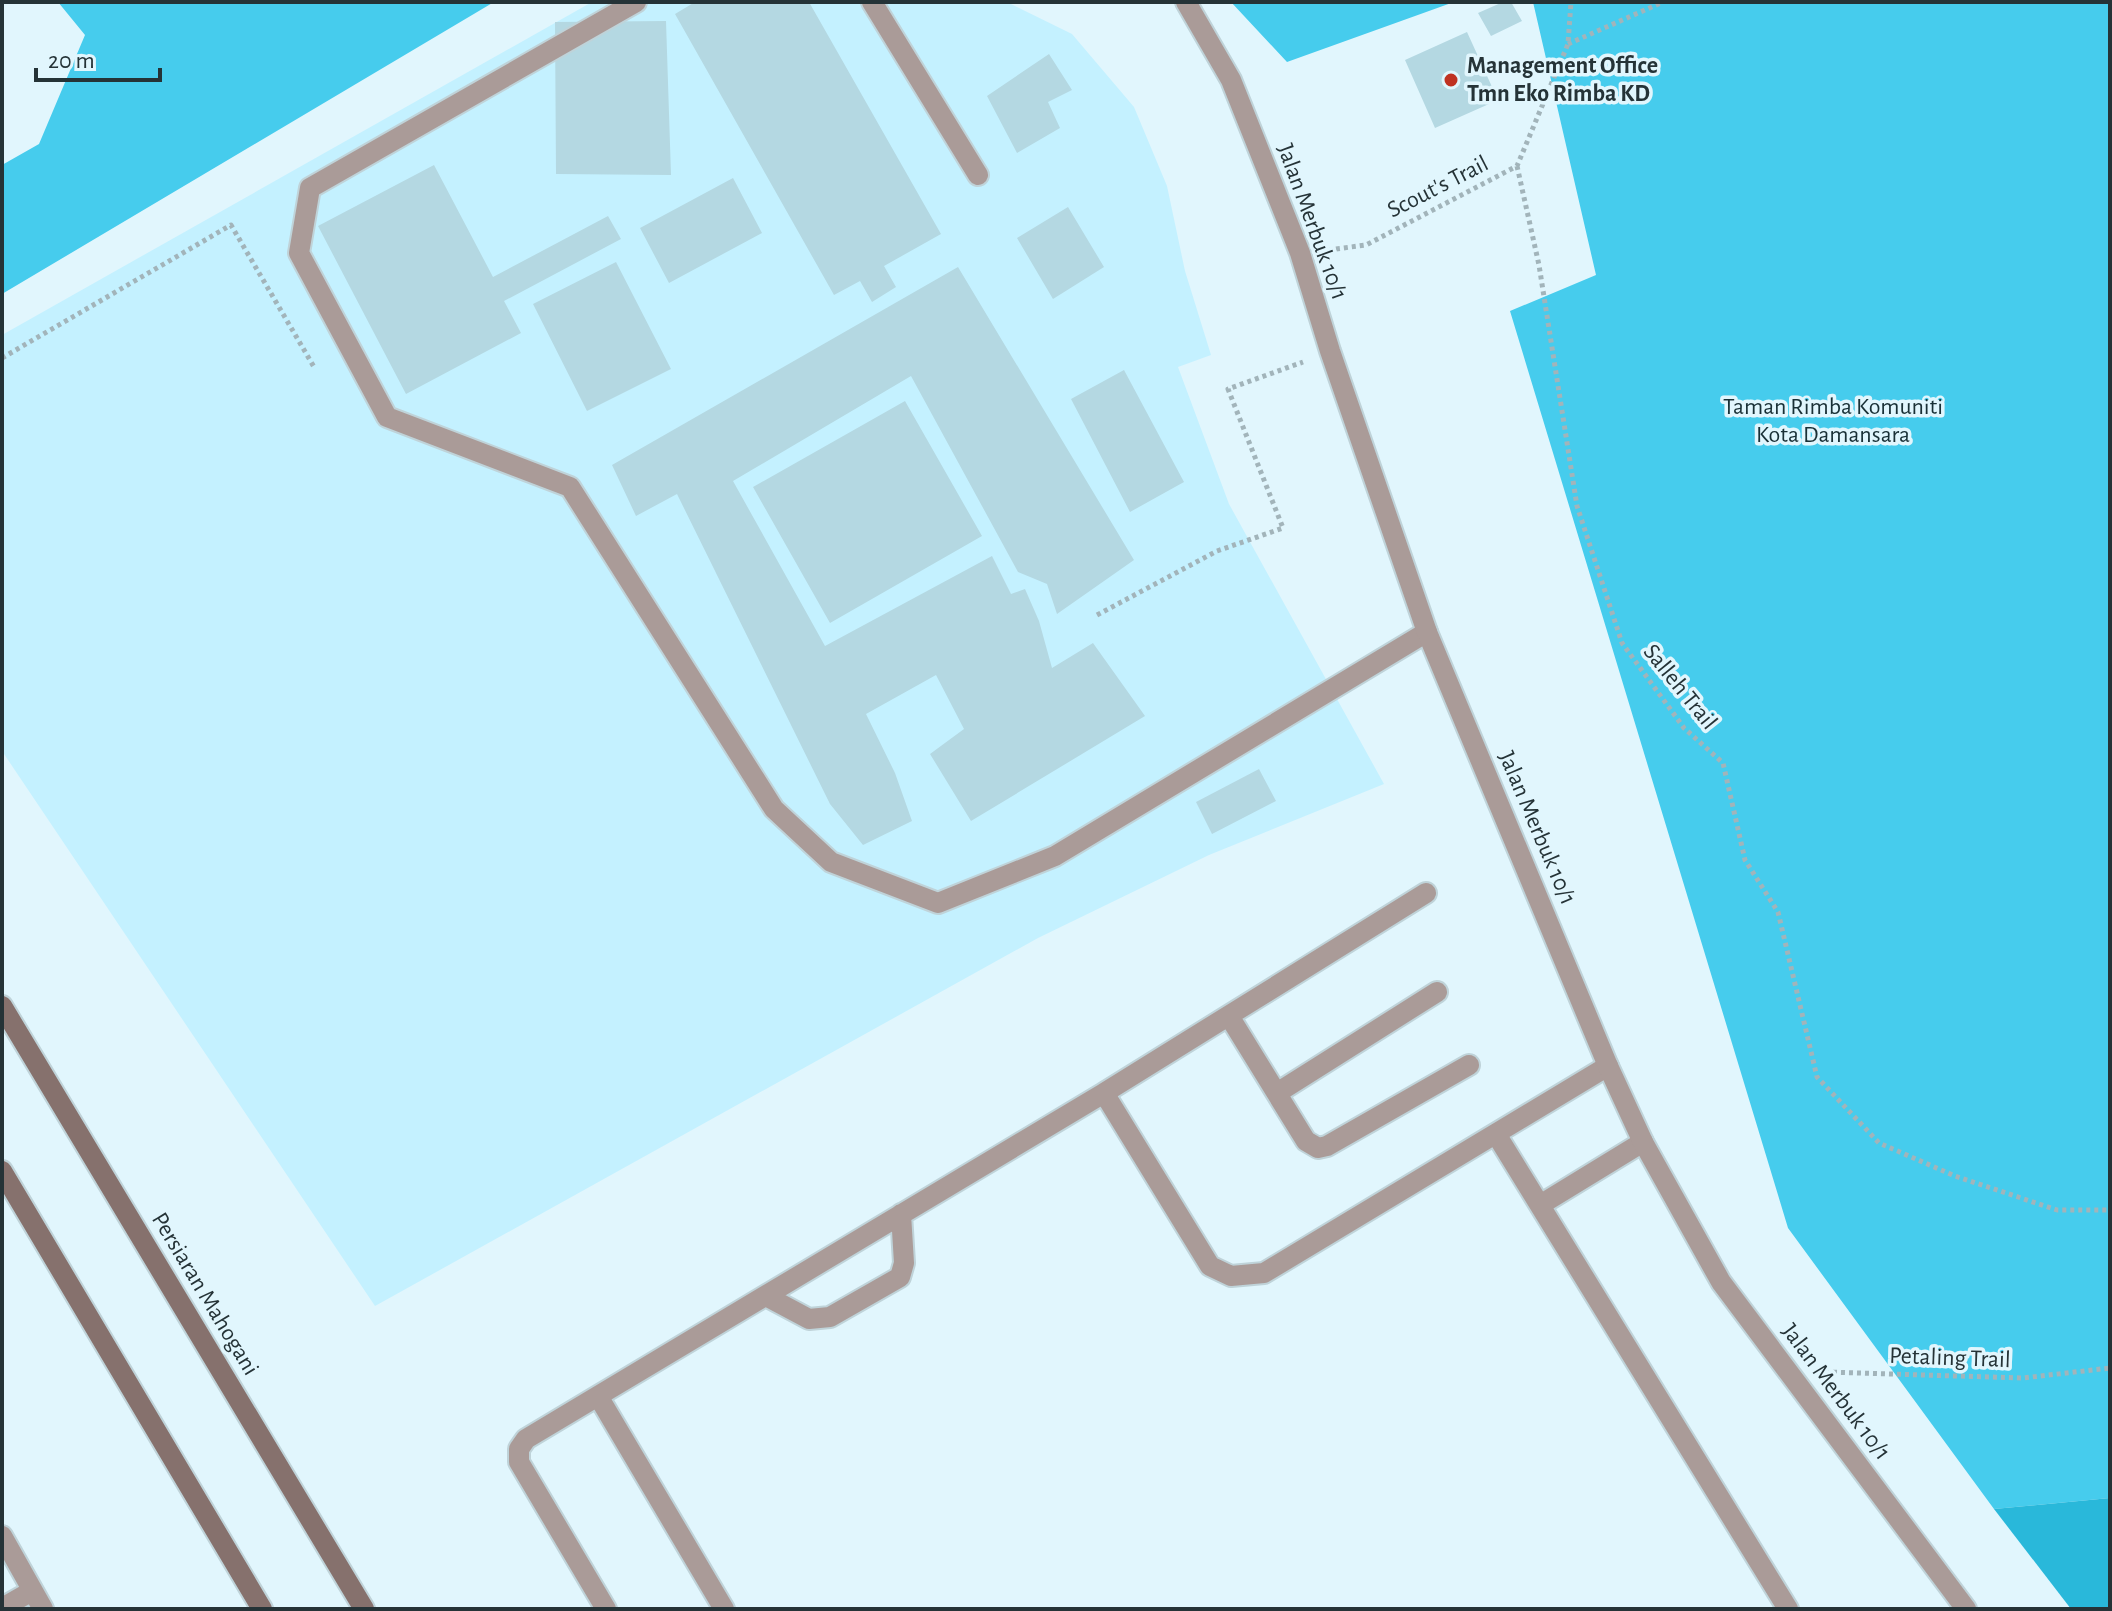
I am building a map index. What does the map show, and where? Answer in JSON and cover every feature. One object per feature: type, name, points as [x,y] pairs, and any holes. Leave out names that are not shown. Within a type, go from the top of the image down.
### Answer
[{"type":"main road","name":"Persiaran Mahogani","points":[[2,1006],[364,1609]]},
{"type":"main road","points":[[2,1171],[262,1609]]},
{"type":"street","points":[[636,2],[310,188],[299,253],[387,417],[570,487],[774,809],[831,862],[938,903],[1055,856],[1427,632]]},
{"type":"street","points":[[872,2],[978,175]]},
{"type":"street","name":"Jalan Merbuk 10/1","points":[[1186,2],[1231,80],[1300,253],[1330,351],[1427,632],[1608,1066],[1643,1142],[1721,1282],[1966,1609]]},
{"type":"street","points":[[606,1609],[519,1462],[519,1449],[526,1439],[1104,1093],[1426,893]]},
{"type":"street","points":[[1277,1093],[1437,992]]},
{"type":"street","points":[[1229,1016],[1306,1141],[1318,1148],[1327,1146],[1469,1065]]},
{"type":"street","points":[[1104,1093],[1210,1266],[1231,1276],[1264,1273],[1608,1066]]},
{"type":"street","points":[[1496,1134],[1788,1609]]},
{"type":"street","points":[[1540,1205],[1643,1142]]},
{"type":"street","points":[[766,1296],[809,1319],[830,1317],[900,1277],[904,1263],[901,1214]]},
{"type":"street","points":[[598,1396],[724,1609]]},
{"type":"street","points":[[2,1536],[38,1600],[2,1608]]},
{"type":"path","name":"Scout's Trail","points":[[1300,253],[1366,245],[1517,166],[1568,44],[1571,2]]},
{"type":"path","points":[[1568,44],[1663,2]]},
{"type":"path","name":"Salleh Trail","points":[[1517,166],[1539,265],[1577,506],[1622,643],[1684,728],[1723,763],[1745,860],[1778,912],[1817,1077],[1879,1143],[1955,1176],[2057,1210],[2110,1210]]},
{"type":"path","points":[[2,358],[231,225],[314,367]]},
{"type":"path","points":[[1097,615],[1217,551],[1283,528],[1228,389],[1330,351]]},
{"type":"path","name":"Petaling Trail","points":[[1788,1371],[2023,1378],[2110,1368]]},
{"type":"shaded area","points":[[592,2],[1007,2],[1072,34],[1134,107],[1167,186],[1185,271],[1211,355],[1178,367],[1229,504],[1384,784],[1209,855],[1038,938],[375,1306],[2,751],[2,335]]},
{"type":"shaded area","points":[[2110,1498],[2110,1609],[2071,1609],[1994,1509]]},
{"type":"green space","points":[[58,2],[494,2],[2,294],[2,165],[39,144],[85,35]]},
{"type":"green space","points":[[1231,2],[1454,2],[1287,62]]},
{"type":"green space","name":"Taman Rimba Komuniti Kota Damansara","points":[[1533,2],[2110,2],[2110,1498],[1994,1509],[1788,1228],[1510,311],[1596,275]]},
{"type":"building","points":[[695,2],[809,2],[941,234],[884,266],[896,287],[872,302],[860,281],[834,295],[675,14]]},
{"type":"building","points":[[1503,2],[1511,2],[1522,21],[1491,36],[1478,13]]},
{"type":"building","points":[[666,21],[671,175],[556,174],[555,22]]},
{"type":"building","name":"Management Office Tmn Eko Rimba KD","points":[[1467,32],[1498,100],[1435,128],[1405,60]]},
{"type":"building","points":[[1049,54],[1072,90],[1048,102],[1060,128],[1017,153],[987,96]]},
{"type":"building","points":[[434,165],[493,277],[608,216],[621,239],[504,301],[521,333],[406,394],[318,226]]},
{"type":"building","points":[[733,178],[762,233],[669,283],[640,228]]},
{"type":"building","points":[[1068,207],[1104,267],[1053,299],[1017,238]]},
{"type":"building","points":[[616,262],[671,369],[587,411],[533,304]]},
{"type":"building","points":[[958,267],[1134,560],[1057,614],[1047,584],[1018,572],[911,376],[733,481],[825,646],[992,556],[1011,594],[1025,589],[1039,621],[1052,668],[1093,643],[1145,716],[971,821],[930,754],[964,729],[936,675],[866,714],[895,773],[912,821],[863,845],[830,804],[677,494],[636,516],[612,465]]},
{"type":"building","points":[[1124,370],[1184,482],[1130,512],[1071,399]]},
{"type":"building","points":[[905,401],[982,536],[830,623],[753,487]]},
{"type":"building","points":[[1259,769],[1276,801],[1212,834],[1196,802]]},
{"type":"place","name":"Management Office Tmn Eko Rimba KD","points":[[1451,80]]}]
